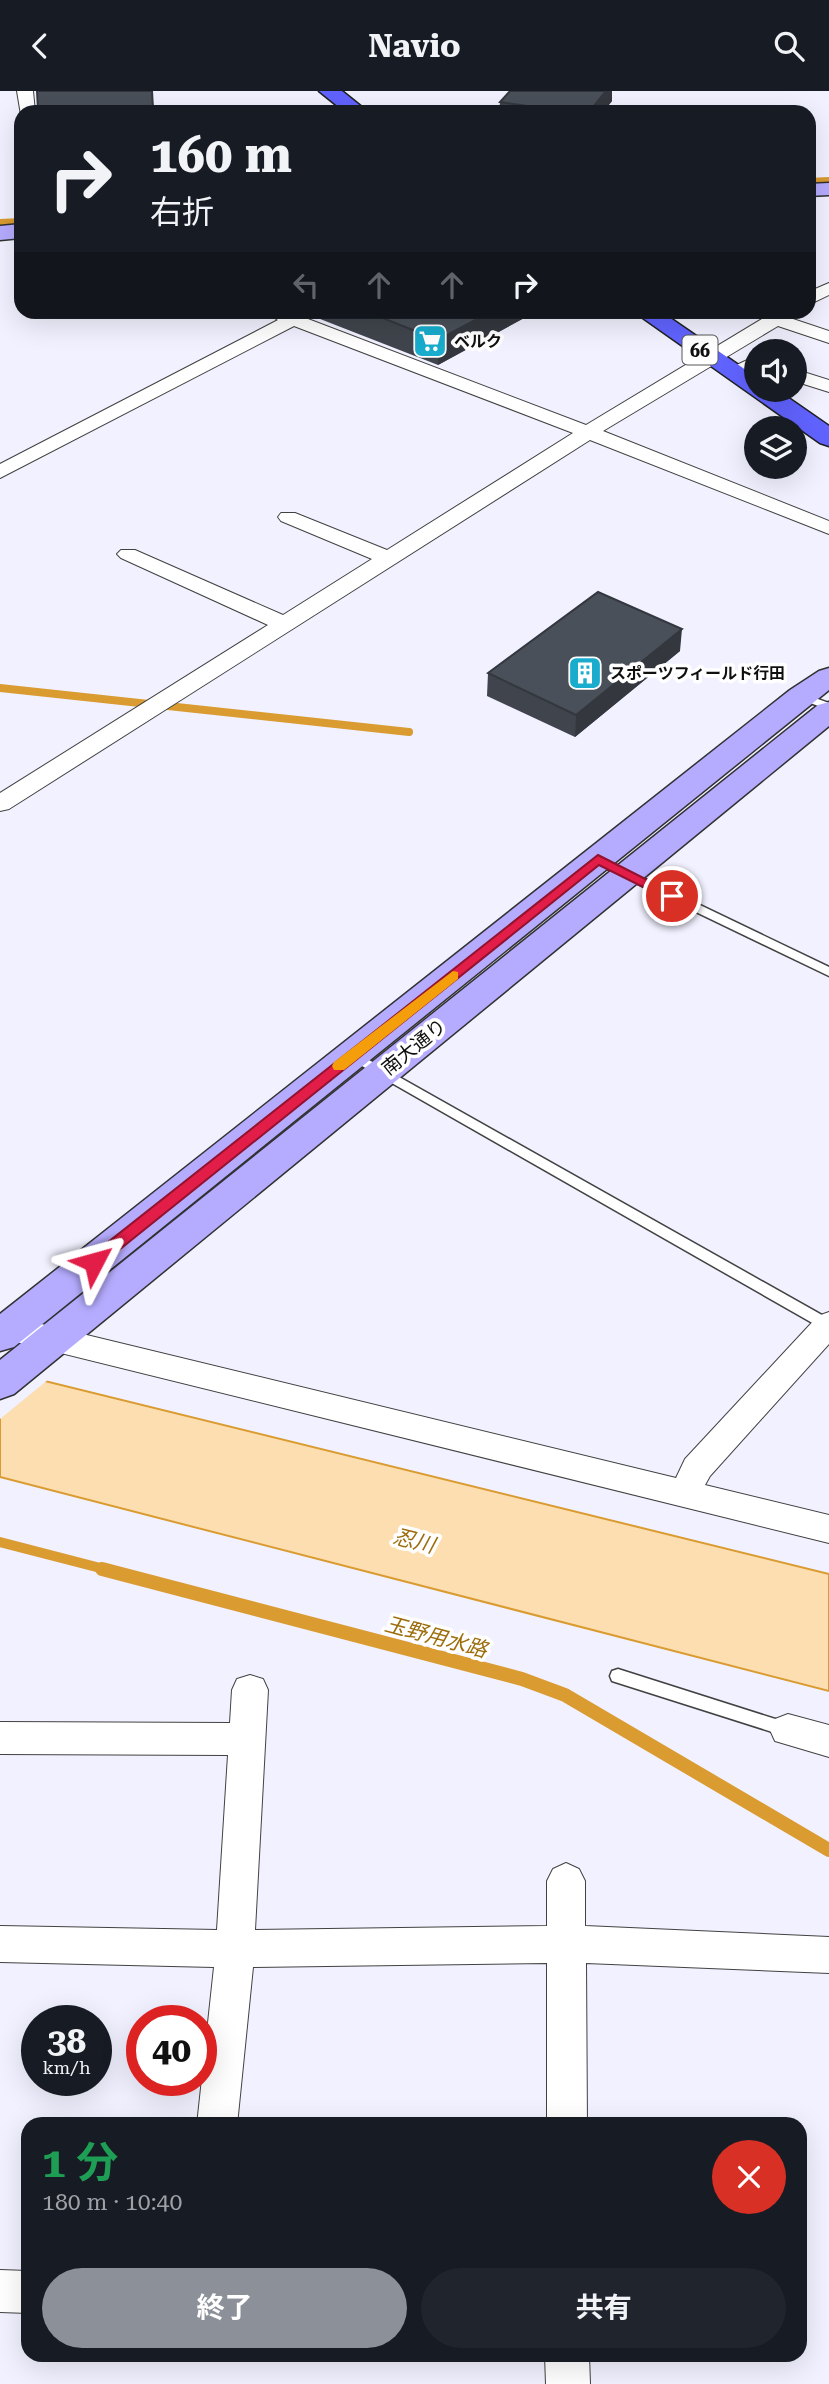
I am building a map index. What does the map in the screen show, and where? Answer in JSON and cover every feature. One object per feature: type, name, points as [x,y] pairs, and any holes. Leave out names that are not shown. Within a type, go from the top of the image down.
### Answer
[{"type":"main road","points":[[329,91],[348,105]]},
{"type":"main road","name":"66","points":[[655,319],[710,357],[744,366]]},
{"type":"main road","name":"66","points":[[777,402],[829,438]]},
{"type":"street","points":[[0,472],[293,319]]},
{"type":"street","points":[[311,319],[829,528]]},
{"type":"street","points":[[0,804],[282,623],[588,432],[776,319]]},
{"type":"street","points":[[791,319],[829,337]]},
{"type":"street","points":[[807,379],[829,386]]},
{"type":"street","points":[[288,517],[387,558]]},
{"type":"street","points":[[128,554],[282,623]]},
{"type":"street","name":"南大通り","points":[[0,1383],[20,1337],[353,1055],[612,867],[822,698]]},
{"type":"street","name":"南大通り","points":[[20,1337],[383,1073],[612,867]]},
{"type":"street","points":[[686,1492],[697,1468],[829,1325]]},
{"type":"street","points":[[20,1337],[686,1492],[829,1529]]},
{"type":"street","points":[[218,2117],[235,1949],[250,1690]]},
{"type":"street","points":[[788,1730],[829,1741]]},
{"type":"street","points":[[0,1738],[248,1739]]},
{"type":"street","points":[[566,1881],[566,2117]]},
{"type":"street","points":[[0,1944],[235,1949],[568,1944],[829,1955]]},
{"type":"street","points":[[0,2291],[21,2291]]},
{"type":"street","points":[[567,2362],[568,2384]]},
{"type":"lane","points":[[612,867],[829,972]]},
{"type":"lane","points":[[353,1055],[829,1325]]},
{"type":"lane","points":[[618,1676],[788,1730]]},
{"type":"water","name":"忍川","points":[[0,1370],[829,1574],[829,1691],[0,1477]]},
{"type":"pier","points":[[0,1366],[49,1379],[0,1419]]},
{"type":"building","points":[[37,91],[152,91],[153,105],[38,105]]},
{"type":"building","points":[[510,91],[606,91],[595,105],[521,105],[500,102]]},
{"type":"building","points":[[385,319],[477,319],[438,340]]},
{"type":"building","name":"スポーツフィールド行田","points":[[598,592],[682,629],[576,715],[488,673]]},
{"type":"waterway","points":[[816,181],[829,180]]},
{"type":"waterway","points":[[0,222],[14,221]]},
{"type":"waterway","points":[[0,688],[409,732]]},
{"type":"waterway","name":"玉野用水路","points":[[0,1542],[108,1570]]},
{"type":"waterway","name":"玉野用水路","points":[[102,1569],[522,1679],[565,1695],[829,1850]]},
{"type":"slow traffic","points":[[339,1066],[453,975]]},
{"type":"place","name":"ベルク","points":[[430,341]]},
{"type":"place","name":"スポーツフィールド行田","points":[[585,673]]},
{"type":"route","points":[[94,1262],[598,860],[672,896]]}]
